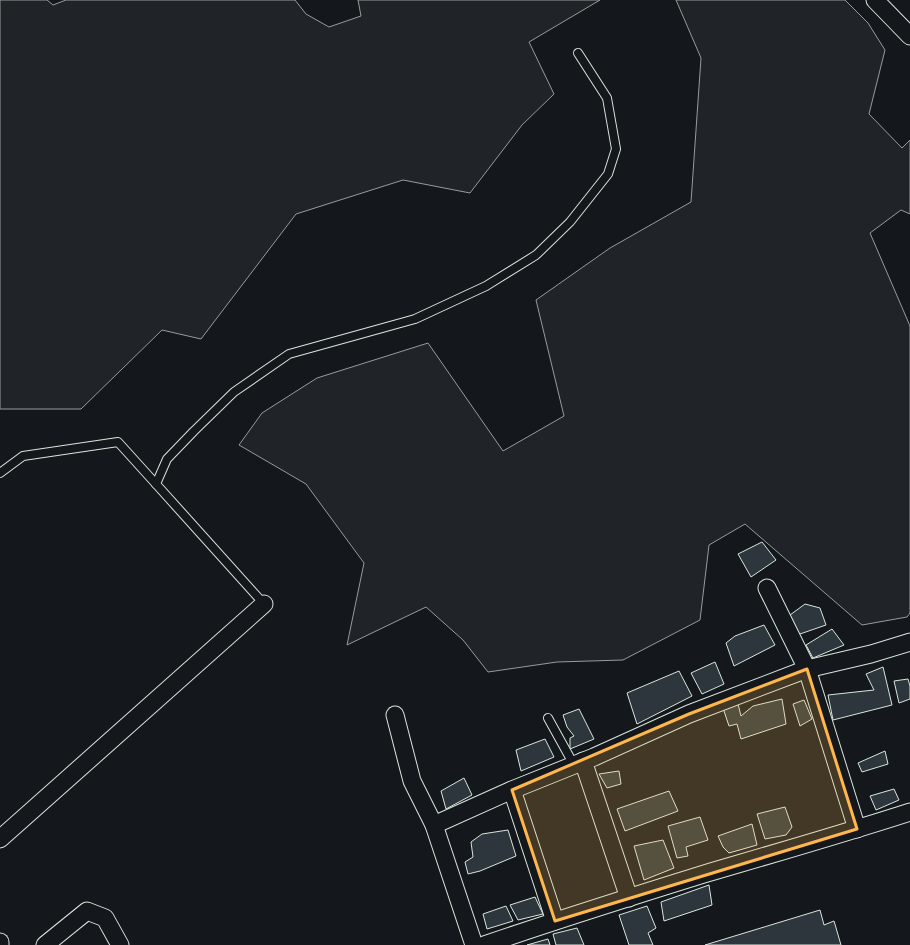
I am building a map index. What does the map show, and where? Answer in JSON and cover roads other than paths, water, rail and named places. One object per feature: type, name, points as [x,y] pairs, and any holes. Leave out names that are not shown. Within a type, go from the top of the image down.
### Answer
[{"type":"street","points":[[875,0],[910,36]]},
{"type":"street","points":[[767,588],[807,669],[857,829]]},
{"type":"street","points":[[0,839],[264,604]]},
{"type":"street","points":[[434,825],[689,714],[807,669],[871,654],[910,642]]},
{"type":"street","points":[[395,715],[412,781],[434,825],[474,945]]},
{"type":"street","points":[[579,763],[629,898]]},
{"type":"street","points":[[512,790],[555,921]]},
{"type":"street","points":[[484,945],[555,921],[910,812]]},
{"type":"street","points":[[45,945],[87,911],[105,918],[120,945]]},
{"type":"lane","points":[[156,484],[167,459],[194,431],[234,392],[289,354],[415,319],[486,286],[536,255],[570,222],[608,174],[616,149],[607,98],[578,53]]},
{"type":"lane","points":[[0,473],[23,456],[118,442],[264,604]]},
{"type":"lane","points":[[548,718],[579,763]]}]
